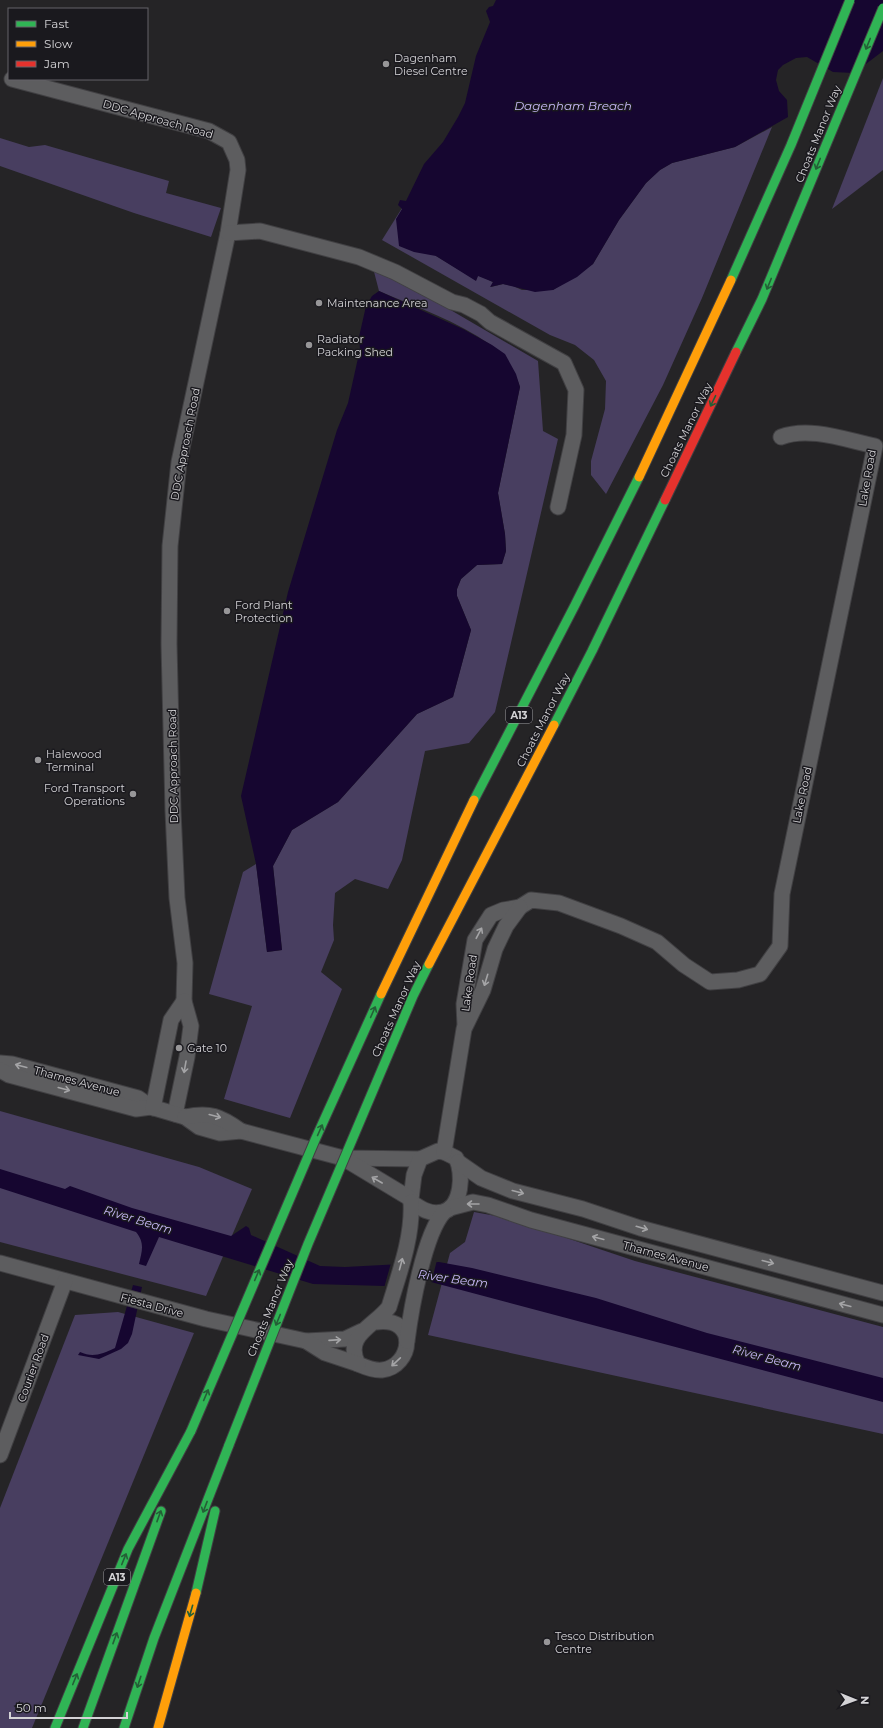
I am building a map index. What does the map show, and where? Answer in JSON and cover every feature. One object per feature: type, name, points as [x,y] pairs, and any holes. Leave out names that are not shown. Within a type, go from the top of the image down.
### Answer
[{"type":"highway","name":"Choats Manor Way","points":[[191,1431],[294,1188],[441,865],[593,571],[729,286],[808,104],[850,0]]},
{"type":"highway","name":"Choats Manor Way","points":[[229,1445],[308,1244],[413,996],[592,650],[759,306],[883,8]]},
{"type":"highway","name":"A13","points":[[83,1728],[191,1431]]},
{"type":"highway","name":"A13","points":[[55,1728],[128,1549],[191,1431]]},
{"type":"highway","points":[[124,1728],[154,1638],[229,1445]]},
{"type":"highway","points":[[158,1728],[201,1574],[229,1445]]},
{"type":"street","name":"DDC Approach Road","points":[[14,80],[209,131],[225,139],[234,152],[238,170],[228,233],[179,462],[170,546],[169,644],[173,811],[177,898],[185,963],[184,1002],[191,1026],[180,1115]]},
{"type":"street","points":[[228,233],[260,231],[358,257],[395,272],[452,302],[464,305],[481,314],[490,322],[564,363],[576,390],[574,435],[558,507]]},
{"type":"street","name":"Lake Road","points":[[465,1026],[483,990],[495,949],[506,926],[520,907],[531,900],[558,903],[621,926],[657,942],[684,966],[710,982],[738,980],[760,974],[780,946],[782,894],[875,446],[815,434],[798,433],[781,437]]},
{"type":"street","name":"Lake Road","points":[[465,1026],[464,1004],[475,940],[491,915],[503,910],[520,907]]},
{"type":"street","points":[[152,1107],[171,1020],[184,1002]]},
{"type":"street","points":[[444,1152],[465,1026]]},
{"type":"street","name":"Thames Avenue","points":[[0,1063],[12,1064],[138,1098],[152,1107],[180,1115],[202,1113],[224,1119],[240,1131],[343,1158],[420,1159]]},
{"type":"street","name":"Thames Avenue","points":[[0,1070],[9,1075],[136,1109],[152,1107]]},
{"type":"street","points":[[444,1152],[456,1158],[461,1181],[456,1197],[433,1227],[410,1312],[407,1342],[404,1353],[399,1361],[388,1369],[379,1370],[358,1364],[354,1357],[354,1344],[362,1331],[376,1322],[389,1307],[412,1218],[411,1200],[414,1175],[420,1159],[428,1154],[444,1152]]},
{"type":"street","name":"Thames Avenue","points":[[343,1158],[411,1200]]},
{"type":"street","name":"Thames Avenue","points":[[458,1162],[481,1178],[513,1191],[583,1209],[638,1227],[883,1293]]},
{"type":"street","points":[[411,1200],[427,1212],[447,1210]]},
{"type":"street","name":"Thames Avenue","points":[[447,1210],[472,1202],[488,1205],[530,1220],[883,1315]]},
{"type":"street","name":"Fiesta Drive","points":[[0,1263],[150,1305],[306,1341],[345,1339],[362,1331]]},
{"type":"street","name":"Courier Road","points":[[0,1455],[65,1281]]},
{"type":"street","points":[[376,1322],[387,1320],[396,1323],[403,1329],[407,1342]]},
{"type":"street","name":"Fiesta Drive","points":[[306,1341],[325,1353],[358,1364]]},
{"type":"shaded area","points":[[883,78],[883,170],[832,209]]},
{"type":"shaded area","points":[[772,127],[702,298],[663,385],[606,494],[591,475],[591,461],[605,409],[606,381],[594,360],[575,345],[550,335],[382,240],[402,208],[436,256],[476,280],[478,275],[493,282],[491,287],[503,284],[522,290],[553,290],[593,264],[619,220],[646,183],[660,170],[672,163],[735,147]]},
{"type":"shaded area","points":[[0,138],[29,147],[45,145],[169,181],[166,193],[221,208],[211,237],[134,213],[0,166]]},
{"type":"shaded area","points":[[372,264],[538,361],[543,431],[558,439],[495,712],[469,743],[425,751],[402,860],[388,889],[355,879],[335,893],[333,925],[334,940],[321,972],[342,989],[290,1118],[224,1099],[252,1006],[209,994],[243,872],[256,864],[267,952],[282,950],[273,866],[292,830],[338,802],[417,714],[453,697],[471,630],[457,596],[457,589],[461,579],[477,565],[502,564],[506,551],[505,534],[498,493],[520,387],[515,376],[500,353],[478,336],[436,315],[379,291]]},
{"type":"shaded area","points":[[0,1111],[199,1167],[252,1189],[206,1296],[0,1242]]},
{"type":"shaded area","points":[[474,1212],[507,1218],[635,1261],[883,1327],[883,1434],[428,1335],[450,1253],[465,1242]]},
{"type":"shaded area","points":[[118,1312],[194,1333],[32,1728],[0,1728],[0,1508],[75,1315]]},
{"type":"water","name":"Dagenham Breach","points":[[496,0],[883,0],[883,51],[854,73],[833,72],[807,57],[796,58],[783,65],[778,70],[776,80],[779,91],[787,100],[788,117],[735,147],[672,163],[660,170],[646,183],[619,220],[593,264],[577,277],[553,290],[535,292],[503,284],[490,287],[493,282],[478,276],[476,281],[436,256],[414,252],[399,246],[396,219],[402,209],[398,205],[400,200],[406,201],[424,164],[443,142],[465,103],[476,56],[490,22],[486,11],[489,7],[493,6]]},
{"type":"water","points":[[379,291],[463,329],[492,345],[505,354],[516,374],[520,387],[498,493],[505,534],[506,551],[502,564],[477,565],[461,579],[457,589],[457,596],[471,630],[453,697],[417,714],[338,802],[292,830],[273,866],[282,950],[267,952],[256,864],[241,796],[288,592],[337,430],[348,403],[360,349],[359,337],[366,306],[372,296]]},
{"type":"water","name":"River Beam","points":[[0,1169],[65,1189],[70,1186],[132,1208],[231,1236],[246,1226],[249,1228],[251,1235],[320,1266],[345,1267],[439,1262],[472,1268],[596,1298],[707,1333],[883,1378],[883,1402],[431,1282],[385,1286],[313,1284],[159,1237],[146,1266],[139,1264],[142,1244],[136,1232],[0,1188]]},
{"type":"water","points":[[133,1285],[142,1287],[132,1334],[128,1343],[121,1349],[99,1359],[78,1355],[80,1352],[93,1355],[115,1348]]},
{"type":"pier","points":[[437,1260],[431,1284],[384,1288],[391,1263]]},
{"type":"traffic: fast","points":[[731,280],[791,145],[850,0]]},
{"type":"traffic: fast","points":[[736,352],[762,299],[883,8]]},
{"type":"traffic: fast","points":[[474,800],[575,605],[639,477]]},
{"type":"traffic: fast","points":[[554,725],[592,651],[665,500]]},
{"type":"traffic: fast","points":[[229,1445],[308,1244],[413,996],[429,964]]},
{"type":"traffic: fast","points":[[191,1431],[315,1140],[381,994]]},
{"type":"traffic: fast","points":[[55,1728],[128,1549],[191,1431]]},
{"type":"traffic: fast","points":[[124,1728],[154,1638],[229,1445]]},
{"type":"traffic: fast","points":[[83,1728],[161,1511]]},
{"type":"traffic: fast","points":[[196,1593],[215,1511]]},
{"type":"traffic: slow","points":[[639,477],[731,280]]},
{"type":"traffic: slow","points":[[429,964],[554,725]]},
{"type":"traffic: slow","points":[[381,994],[474,800]]},
{"type":"traffic: slow","points":[[158,1728],[196,1593]]},
{"type":"traffic: jam","points":[[665,500],[736,352]]},
{"type":"place","name":"Dagenham Diesel Centre","points":[[386,64]]},
{"type":"place","name":"Maintenance Area","points":[[319,303]]},
{"type":"place","name":"Radiator Packing Shed","points":[[309,345]]},
{"type":"place","name":"Ford Plant Protection","points":[[227,611]]},
{"type":"place","name":"Halewood Terminal","points":[[38,760]]},
{"type":"place","name":"Ford Transport Operations","points":[[133,794]]},
{"type":"place","name":"Gate 10","points":[[179,1048]]},
{"type":"place","name":"Tesco Distribution Centre","points":[[547,1642]]}]
